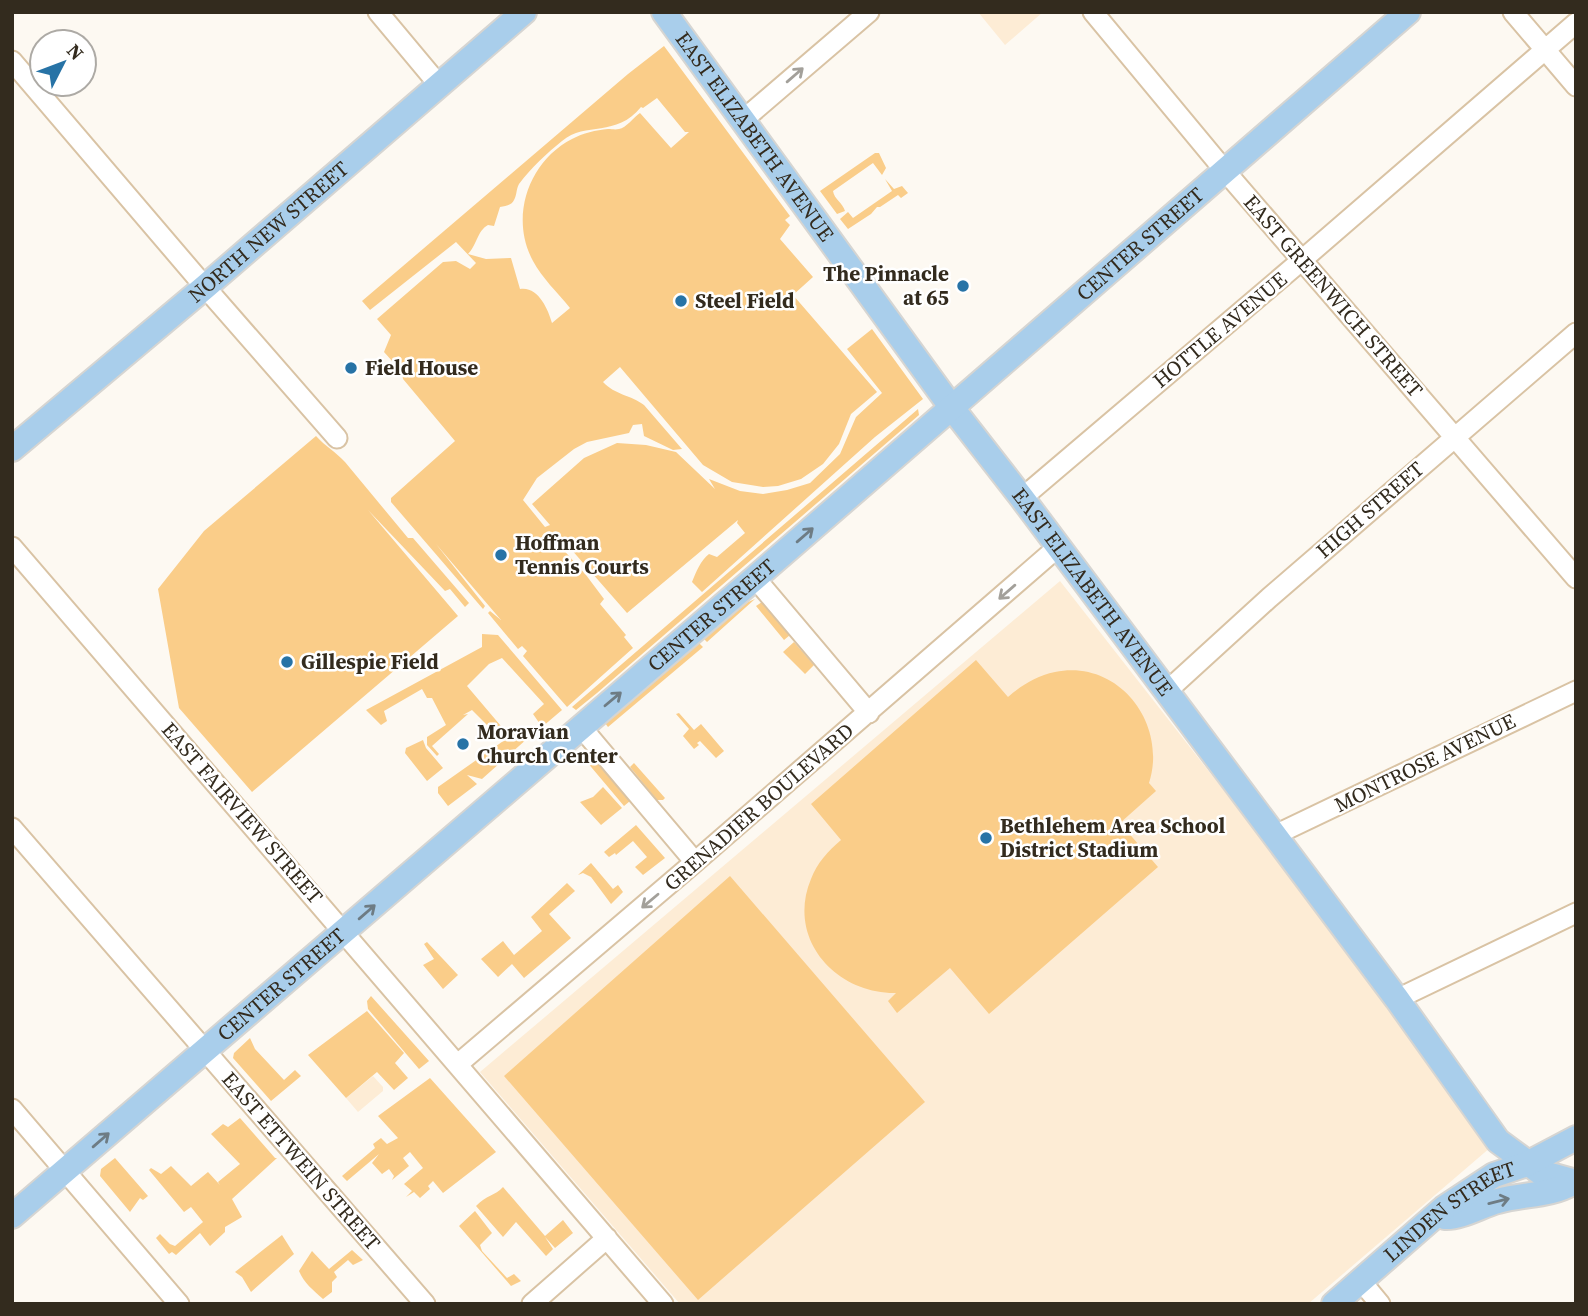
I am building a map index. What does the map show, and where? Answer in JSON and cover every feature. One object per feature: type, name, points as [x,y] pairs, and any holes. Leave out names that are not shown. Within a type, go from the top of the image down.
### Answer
[{"type":"main road","name":"NORTH NEW STREET","points":[[12,449],[524,12]]},
{"type":"main road","name":"EAST ELIZABETH AVENUE","points":[[664,12],[952,408],[1275,835],[1498,1141],[1540,1172],[1575,1182]]},
{"type":"main road","name":"CENTER STREET","points":[[12,1216],[755,578],[1408,12]]},
{"type":"main road","name":"LINDEN STREET","points":[[1334,1304],[1433,1217],[1494,1175],[1527,1164],[1576,1138]]},
{"type":"main road","points":[[1433,1217],[1455,1217],[1497,1201],[1558,1192],[1575,1182]]},
{"type":"street","points":[[378,12],[439,85]]},
{"type":"street","points":[[743,120],[869,12]]},
{"type":"street","name":"EAST GREENWICH STREET","points":[[1093,12],[1225,171],[1576,578]]},
{"type":"street","points":[[1513,12],[1576,86]]},
{"type":"street","name":"HOTTLE AVENUE","points":[[1022,498],[1576,23]]},
{"type":"street","points":[[12,61],[337,438]]},
{"type":"street","name":"HIGH STREET","points":[[1167,691],[1455,436],[1576,333]]},
{"type":"street","name":"EAST FAIRVIEW STREET","points":[[12,547],[663,1304]]},
{"type":"street","name":"GRENADIER BOULEVARD","points":[[458,1064],[869,713],[1058,547]]},
{"type":"street","points":[[755,578],[869,713]]},
{"type":"street","name":"MONTROSE AVENUE","points":[[1275,835],[1576,691]]},
{"type":"street","points":[[581,727],[695,862]]},
{"type":"street","name":"EAST ETTWEIN STREET","points":[[12,828],[425,1304]]},
{"type":"street","points":[[1397,999],[1576,913]]},
{"type":"street","points":[[12,1109],[179,1304]]},
{"type":"street","points":[[532,1304],[607,1238]]},
{"type":"street","points":[[1361,1281],[1380,1304]]},
{"type":"shaded area","points":[[978,12],[1043,12],[1005,45]]},
{"type":"shaded area","points":[[664,46],[790,216],[785,220],[790,225],[780,239],[813,277],[793,295],[877,392],[851,414],[839,444],[823,464],[801,479],[778,486],[763,487],[732,482],[703,465],[620,367],[603,382],[644,405],[682,449],[673,450],[644,436],[642,424],[633,425],[629,433],[587,442],[574,449],[537,478],[523,500],[545,527],[550,525],[532,504],[584,458],[617,443],[646,445],[676,452],[715,489],[709,479],[740,491],[763,494],[810,483],[840,454],[856,417],[882,393],[847,349],[872,329],[923,399],[875,437],[702,592],[692,582],[697,570],[709,554],[717,557],[745,533],[737,523],[738,520],[627,613],[563,540],[560,546],[604,599],[600,604],[626,635],[624,637],[633,648],[567,707],[523,656],[527,651],[522,646],[518,649],[488,613],[490,611],[501,620],[436,544],[485,606],[483,609],[391,502],[391,498],[455,441],[384,352],[391,335],[377,319],[443,262],[456,261],[470,269],[476,263],[456,242],[370,310],[362,301]],"holes":[[[657,98],[685,132],[689,132],[671,148],[640,113],[622,128],[594,131],[572,139],[544,161],[527,192],[523,226],[533,261],[570,308],[552,323],[545,305],[537,295],[532,291],[520,289],[511,258],[486,259],[468,254],[484,228],[488,225],[494,226],[500,207],[513,202],[519,184],[529,172],[571,135],[621,123]]]},
{"type":"shaded area","points":[[875,153],[879,153],[886,168],[882,175],[873,163],[833,191],[845,211],[837,214],[820,191]]},
{"type":"shaded area","points":[[885,179],[894,189],[902,186],[908,193],[901,198],[898,195],[877,207],[848,229],[840,219],[848,212],[853,218],[892,191]]},
{"type":"shaded area","points":[[918,409],[919,415],[597,693],[576,710],[572,707]]},
{"type":"shaded area","name":"Gillespie Field","points":[[316,436],[345,462],[408,538],[413,538],[469,603],[465,607],[450,589],[445,591],[368,510],[458,616],[252,792],[179,708],[158,589],[204,531]]},
{"type":"shaded area","points":[[1060,581],[1498,1141],[1308,1304],[680,1304],[480,1072]]},
{"type":"shaded area","points":[[755,599],[707,642],[703,638],[748,602]]},
{"type":"shaded area","points":[[762,602],[790,635],[784,640],[756,606]]},
{"type":"shaded area","points":[[482,634],[498,635],[562,710],[542,727],[533,714],[544,704],[502,658],[489,664],[467,686],[506,732],[498,736],[472,710],[463,715],[468,714],[432,746],[439,754],[437,756],[427,745],[427,737],[446,725],[432,698],[427,698],[422,689],[384,711],[387,721],[381,725],[366,710],[482,647]]},
{"type":"shaded area","points":[[698,642],[703,647],[608,727],[605,723]]},
{"type":"shaded area","points":[[794,642],[814,665],[805,674],[783,652]]},
{"type":"shaded area","name":"Bethlehem Area School District Stadium","points":[[976,660],[1008,697],[1042,676],[1055,672],[1078,671],[1099,676],[1118,686],[1133,701],[1144,719],[1151,739],[1153,761],[1149,783],[1156,791],[1120,823],[1158,867],[989,1014],[950,968],[897,1013],[888,1001],[896,993],[874,991],[854,984],[836,973],[822,959],[811,942],[805,922],[805,901],[811,879],[823,858],[841,840],[811,804]]},
{"type":"shaded area","points":[[679,713],[694,730],[701,724],[724,751],[716,758],[700,741],[694,749],[683,736],[689,729],[676,714]]},
{"type":"shaded area","points":[[519,730],[528,738],[482,779],[467,775],[477,784],[448,806],[438,793],[438,787]]},
{"type":"shaded area","points":[[423,740],[426,748],[443,768],[427,781],[405,753],[406,748]]},
{"type":"shaded area","points":[[587,751],[630,801],[624,806],[581,755]]},
{"type":"shaded area","points":[[634,763],[665,798],[663,800],[657,800],[630,767]]},
{"type":"shaded area","points":[[603,787],[622,808],[601,825],[580,802],[593,797]]},
{"type":"shaded area","points":[[636,825],[665,858],[643,875],[635,867],[647,857],[633,841],[616,855],[615,853],[609,857],[604,852]]},
{"type":"shaded area","points":[[591,863],[613,889],[618,885],[623,892],[611,904],[591,877],[583,873],[578,875]]},
{"type":"shaded area","points":[[730,876],[925,1102],[698,1300],[504,1076]]},
{"type":"shaded area","points":[[567,883],[575,891],[549,914],[571,938],[524,978],[512,964],[498,977],[481,959],[503,941],[514,955],[542,931],[531,917]]},
{"type":"shaded area","points":[[427,942],[458,975],[443,989],[423,965],[434,959],[424,944]]},
{"type":"shaded area","points":[[371,996],[429,1061],[419,1069],[368,1009],[367,1001]]},
{"type":"shaded area","points":[[367,1011],[404,1053],[395,1063],[408,1078],[394,1090],[377,1072],[346,1098],[308,1055]]},
{"type":"shaded area","points":[[250,1038],[255,1049],[284,1080],[295,1070],[301,1076],[271,1101],[233,1058],[234,1053]]},
{"type":"shaded area","points":[[373,1076],[383,1087],[383,1091],[358,1112],[346,1098]]},
{"type":"shaded area","points":[[430,1078],[496,1152],[443,1193],[433,1181],[428,1186],[430,1189],[420,1198],[414,1192],[406,1197],[412,1191],[404,1184],[423,1168],[410,1152],[403,1158],[409,1166],[392,1180],[394,1176],[389,1169],[382,1174],[372,1163],[379,1154],[347,1181],[342,1176],[375,1148],[373,1144],[381,1138],[387,1144],[398,1138],[378,1116]]},
{"type":"shaded area","points":[[240,1118],[277,1158],[232,1199],[242,1217],[225,1227],[225,1232],[210,1246],[200,1233],[176,1255],[172,1252],[169,1254],[156,1238],[160,1234],[175,1246],[203,1222],[191,1207],[184,1212],[149,1170],[151,1168],[161,1174],[171,1166],[191,1186],[208,1172],[220,1185],[218,1182],[240,1164],[211,1134],[223,1124],[228,1127]]},
{"type":"shaded area","points":[[115,1158],[148,1196],[143,1200],[140,1198],[130,1212],[100,1176],[101,1169]]},
{"type":"shaded area","points":[[503,1187],[545,1236],[563,1220],[573,1233],[555,1248],[545,1237],[553,1249],[546,1256],[516,1222],[503,1237],[476,1206]]},
{"type":"shaded area","points":[[475,1211],[492,1233],[480,1245],[482,1251],[507,1278],[514,1274],[521,1281],[511,1286],[459,1226]]},
{"type":"shaded area","points":[[282,1235],[294,1254],[251,1292],[242,1277],[235,1272]]},
{"type":"shaded area","points":[[352,1250],[363,1260],[353,1265],[348,1260],[334,1272],[337,1277],[332,1282],[332,1292],[323,1299],[306,1283],[299,1271],[312,1251],[329,1269]]},
{"type":"place","name":"The Pinnacle at 65","points":[[963,286]]},
{"type":"place","name":"Steel Field","points":[[681,301]]},
{"type":"place","name":"Field House","points":[[351,368]]},
{"type":"place","name":"Hoffman Tennis Courts","points":[[501,555]]},
{"type":"place","name":"Gillespie Field","points":[[287,662]]},
{"type":"place","name":"Moravian Church Center","points":[[463,744]]},
{"type":"place","name":"Bethlehem Area School District Stadium","points":[[986,838]]}]
